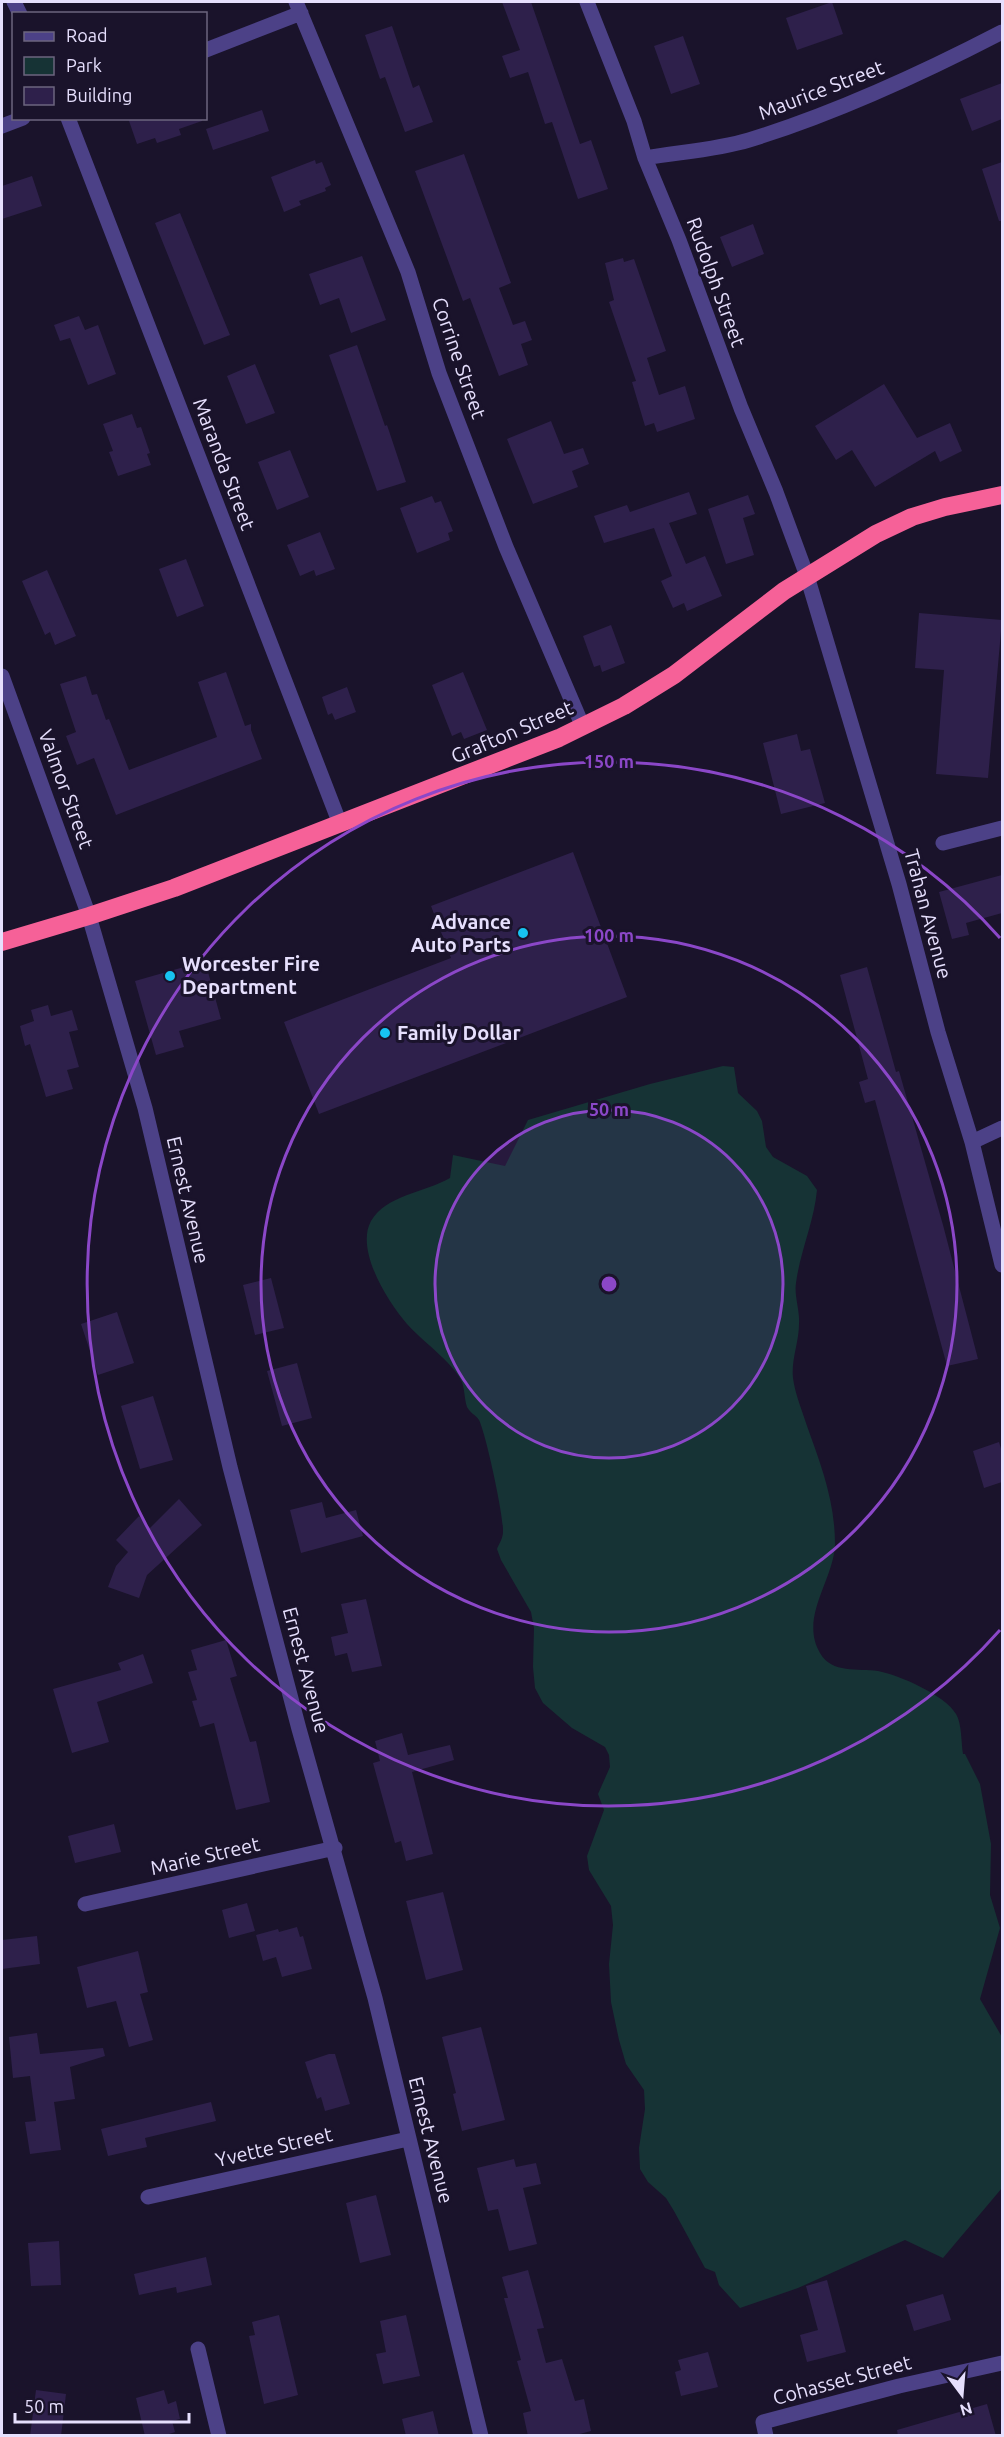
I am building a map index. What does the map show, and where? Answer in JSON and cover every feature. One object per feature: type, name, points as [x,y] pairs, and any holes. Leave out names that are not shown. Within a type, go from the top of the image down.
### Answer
[{"type":"highway","name":"Grafton Street","points":[[2,942],[183,884],[521,754],[583,727],[624,706],[674,675],[740,623],[807,576],[876,534],[912,517],[945,507],[1002,495]]},
{"type":"street","name":"Rudolph Street","points":[[587,2],[634,121],[645,158],[664,201],[732,387],[776,492],[807,576]]},
{"type":"street","points":[[207,50],[298,7]]},
{"type":"street","name":"Corrine Street","points":[[298,7],[408,272],[440,373],[506,547],[583,727]]},
{"type":"street","name":"Maurice Street","points":[[645,158],[747,140],[863,99],[1002,32]]},
{"type":"street","points":[[2,126],[18,120]]},
{"type":"street","name":"Maranda Street","points":[[69,120],[340,824]]},
{"type":"street","name":"Trahan Avenue","points":[[807,576],[884,832],[938,1032],[972,1142],[1002,1265]]},
{"type":"street","name":"Valmor Street","points":[[2,676],[89,916]]},
{"type":"street","points":[[942,843],[1002,828]]},
{"type":"street","name":"Ernest Avenue","points":[[89,916],[147,1118],[230,1467],[375,1998],[481,2436]]},
{"type":"street","points":[[972,1142],[1002,1128]]},
{"type":"street","name":"Marie Street","points":[[86,1905],[334,1848]]},
{"type":"street","name":"Yvette Street","points":[[148,2197],[408,2139]]},
{"type":"street","points":[[198,2349],[219,2436]]},
{"type":"street","name":"Cohasset Street","points":[[765,2429],[899,2386],[1002,2363]]},
{"type":"green space","points":[[723,1066],[734,1067],[738,1093],[757,1111],[762,1121],[766,1147],[773,1157],[807,1176],[817,1190],[796,1283],[799,1324],[793,1371],[797,1396],[826,1483],[833,1513],[835,1544],[833,1558],[815,1612],[813,1626],[815,1639],[820,1653],[831,1664],[846,1669],[878,1671],[909,1681],[942,1700],[958,1718],[963,1754],[980,1784],[991,1844],[990,1895],[1000,1928],[980,1999],[1002,2037],[1002,2188],[943,2258],[905,2240],[798,2288],[740,2308],[719,2285],[715,2272],[705,2268],[666,2198],[648,2182],[640,2169],[639,2148],[645,2109],[644,2090],[626,2064],[619,2040],[611,2002],[609,1964],[613,1925],[611,1906],[589,1870],[587,1856],[604,1810],[598,1794],[610,1767],[609,1755],[605,1747],[572,1728],[543,1703],[535,1688],[534,1628],[531,1612],[497,1549],[503,1532],[503,1523],[490,1458],[479,1420],[467,1407],[462,1383],[457,1373],[407,1324],[391,1303],[370,1261],[367,1246],[367,1233],[371,1221],[378,1212],[396,1200],[450,1178],[453,1155],[505,1166],[528,1120],[650,1084]]},
{"type":"building","points":[[502,2],[531,2],[580,144],[591,140],[608,189],[578,199],[552,122],[545,124],[528,72],[510,78],[502,56],[520,50]]},
{"type":"building","points":[[832,2],[843,34],[797,50],[786,18]]},
{"type":"building","points":[[392,26],[413,88],[419,85],[433,122],[405,132],[385,77],[380,79],[365,35]]},
{"type":"building","points":[[683,36],[700,84],[671,94],[654,46]]},
{"type":"building","points":[[1002,83],[1002,119],[972,131],[960,99]]},
{"type":"building","points":[[262,110],[269,131],[213,150],[206,129]]},
{"type":"building","points":[[129,120],[202,120],[179,129],[181,135],[157,143],[155,138],[137,144]]},
{"type":"building","points":[[464,154],[511,283],[499,288],[513,325],[525,321],[532,340],[521,344],[528,365],[499,376],[470,298],[463,301],[415,171]]},
{"type":"building","points":[[315,160],[316,164],[322,162],[331,185],[325,188],[326,191],[299,201],[301,205],[284,212],[271,177]]},
{"type":"building","points":[[1002,162],[1002,221],[999,221],[982,169]]},
{"type":"building","points":[[32,176],[42,206],[2,219],[2,186]]},
{"type":"building","points":[[180,213],[230,335],[204,345],[155,223]]},
{"type":"building","points":[[753,224],[764,254],[732,267],[720,237]]},
{"type":"building","points":[[362,256],[386,320],[351,333],[339,298],[320,305],[309,274]]},
{"type":"building","points":[[623,258],[624,262],[634,259],[666,351],[647,358],[659,395],[685,386],[695,419],[657,432],[654,423],[645,426],[632,382],[636,381],[609,302],[614,300],[605,263]]},
{"type":"building","points":[[79,316],[85,330],[98,325],[116,374],[88,385],[70,338],[60,341],[54,325]]},
{"type":"building","points":[[357,345],[406,482],[377,491],[329,355]]},
{"type":"building","points":[[255,364],[275,413],[246,424],[227,376]]},
{"type":"building","points":[[884,384],[917,438],[950,423],[962,451],[940,462],[935,451],[875,487],[852,450],[836,460],[815,426]]},
{"type":"building","points":[[132,414],[137,428],[141,427],[150,453],[147,454],[151,465],[118,476],[109,452],[113,451],[103,424]]},
{"type":"building","points":[[551,421],[564,454],[583,448],[589,464],[572,471],[578,487],[533,504],[507,439]]},
{"type":"building","points":[[290,450],[309,497],[277,510],[258,462]]},
{"type":"building","points":[[689,492],[697,514],[669,523],[686,564],[705,556],[722,596],[687,611],[684,603],[673,608],[661,581],[672,576],[654,528],[604,543],[594,516],[627,505],[630,512]]},
{"type":"building","points":[[748,495],[755,514],[743,518],[754,555],[726,564],[708,509]]},
{"type":"building","points":[[432,496],[435,503],[441,501],[453,531],[448,533],[450,540],[417,553],[400,508]]},
{"type":"building","points":[[320,532],[335,569],[316,576],[314,570],[300,576],[287,545]]},
{"type":"building","points":[[186,559],[204,606],[177,617],[159,569]]},
{"type":"building","points":[[47,570],[76,636],[55,645],[50,632],[45,635],[22,581]]},
{"type":"building","points":[[919,613],[1002,620],[988,778],[936,774],[944,670],[915,668]]},
{"type":"building","points":[[611,625],[625,663],[602,672],[600,665],[594,667],[583,636]]},
{"type":"building","points":[[226,672],[245,726],[251,724],[262,759],[116,815],[94,758],[77,765],[66,736],[76,732],[60,684],[86,676],[92,695],[97,694],[106,720],[109,719],[129,770],[217,737],[198,682]]},
{"type":"building","points":[[463,672],[487,730],[464,739],[461,732],[452,736],[432,685]]},
{"type":"building","points":[[347,687],[356,712],[335,720],[332,713],[328,715],[322,697]]},
{"type":"building","points":[[797,734],[801,751],[810,749],[825,803],[781,814],[763,743]]},
{"type":"building","points":[[573,852],[627,997],[319,1114],[284,1022],[451,958],[431,906]]},
{"type":"building","points":[[1002,875],[1002,913],[966,923],[969,935],[952,939],[939,892]]},
{"type":"building","points":[[205,961],[221,1019],[179,1031],[184,1047],[156,1055],[135,981]]},
{"type":"building","points":[[867,967],[896,1072],[899,1071],[943,1225],[978,1359],[947,1366],[875,1100],[865,1103],[859,1082],[868,1079],[840,975]]},
{"type":"building","points":[[48,1005],[51,1016],[72,1010],[78,1030],[69,1032],[79,1067],[67,1070],[73,1089],[46,1097],[30,1044],[25,1046],[20,1026],[34,1021],[31,1010]]},
{"type":"building","points":[[271,1278],[284,1328],[255,1335],[243,1285]]},
{"type":"building","points":[[117,1312],[134,1363],[98,1375],[81,1324]]},
{"type":"building","points":[[297,1363],[312,1418],[282,1426],[267,1371]]},
{"type":"building","points":[[153,1396],[173,1460],[140,1469],[121,1406]]},
{"type":"building","points":[[999,1442],[1002,1452],[1002,1482],[984,1488],[973,1451]]},
{"type":"building","points":[[179,1499],[202,1525],[147,1575],[139,1598],[108,1587],[116,1566],[128,1552],[116,1540],[139,1516],[150,1528]]},
{"type":"building","points":[[322,1502],[326,1518],[356,1510],[363,1536],[301,1553],[290,1510]]},
{"type":"building","points":[[366,1599],[382,1666],[352,1672],[347,1653],[335,1656],[331,1637],[348,1633],[341,1604]]},
{"type":"building","points":[[226,1640],[237,1676],[230,1678],[250,1742],[256,1741],[270,1802],[236,1810],[214,1723],[200,1727],[192,1701],[197,1700],[188,1672],[197,1670],[191,1650]]},
{"type":"building","points":[[143,1654],[153,1683],[97,1702],[109,1742],[72,1753],[53,1689],[121,1670],[118,1663]]},
{"type":"building","points":[[402,1733],[408,1755],[450,1745],[454,1760],[412,1772],[433,1854],[406,1861],[401,1841],[395,1843],[373,1763],[380,1761],[375,1741]]},
{"type":"building","points":[[114,1824],[121,1852],[75,1863],[68,1836]]},
{"type":"building","points":[[443,1892],[463,1970],[426,1980],[406,1901]]},
{"type":"building","points":[[247,1903],[255,1931],[229,1938],[222,1910]]},
{"type":"building","points":[[297,1927],[300,1937],[303,1936],[312,1969],[282,1977],[276,1957],[263,1961],[256,1935]]},
{"type":"building","points":[[37,1936],[40,1964],[2,1969],[2,1940]]},
{"type":"building","points":[[138,1951],[148,1992],[140,1994],[153,2040],[129,2047],[116,2001],[87,2008],[77,1967]]},
{"type":"building","points":[[481,2027],[505,2120],[462,2131],[453,2094],[456,2093],[442,2037]]},
{"type":"building","points":[[37,2033],[40,2054],[103,2048],[105,2056],[70,2067],[75,2099],[54,2102],[61,2150],[30,2154],[25,2122],[36,2121],[30,2076],[13,2078],[9,2037]]},
{"type":"building","points":[[335,2054],[350,2104],[325,2111],[321,2097],[317,2099],[305,2062]]},
{"type":"building","points":[[211,2102],[216,2121],[145,2138],[147,2147],[108,2156],[101,2129]]},
{"type":"building","points":[[514,2159],[516,2167],[536,2163],[541,2184],[523,2188],[537,2244],[509,2251],[498,2209],[488,2211],[477,2168]]},
{"type":"building","points":[[376,2195],[391,2255],[360,2263],[346,2203]]},
{"type":"building","points":[[59,2241],[61,2285],[31,2286],[28,2243]]},
{"type":"building","points":[[206,2257],[212,2285],[177,2293],[176,2287],[139,2295],[134,2274]]},
{"type":"building","points":[[528,2270],[544,2328],[537,2329],[546,2363],[562,2359],[575,2401],[584,2399],[591,2431],[572,2436],[528,2436],[523,2413],[531,2411],[517,2361],[521,2360],[504,2298],[508,2298],[502,2277]]},
{"type":"building","points":[[827,2280],[846,2352],[807,2362],[800,2335],[818,2330],[806,2286]]},
{"type":"building","points":[[943,2294],[951,2320],[914,2331],[906,2305]]},
{"type":"building","points":[[279,2315],[298,2395],[264,2404],[249,2336],[255,2335],[252,2322]]},
{"type":"building","points":[[406,2315],[420,2376],[383,2384],[376,2354],[386,2352],[380,2321]]},
{"type":"building","points":[[708,2352],[718,2387],[681,2396],[675,2372],[681,2370],[678,2360]]},
{"type":"building","points":[[36,2390],[66,2394],[61,2436],[30,2436]]},
{"type":"building","points":[[164,2390],[168,2404],[176,2401],[180,2419],[172,2421],[175,2432],[163,2436],[145,2436],[136,2398]]},
{"type":"building","points":[[987,2404],[996,2436],[898,2436],[897,2430]]},
{"type":"building","points":[[433,2411],[439,2436],[406,2436],[402,2419]]},
{"type":"place","name":"Advance Auto Parts","points":[[523,933]]},
{"type":"place","name":"Worcester Fire Department","points":[[170,976]]},
{"type":"place","name":"Family Dollar","points":[[385,1033]]}]
